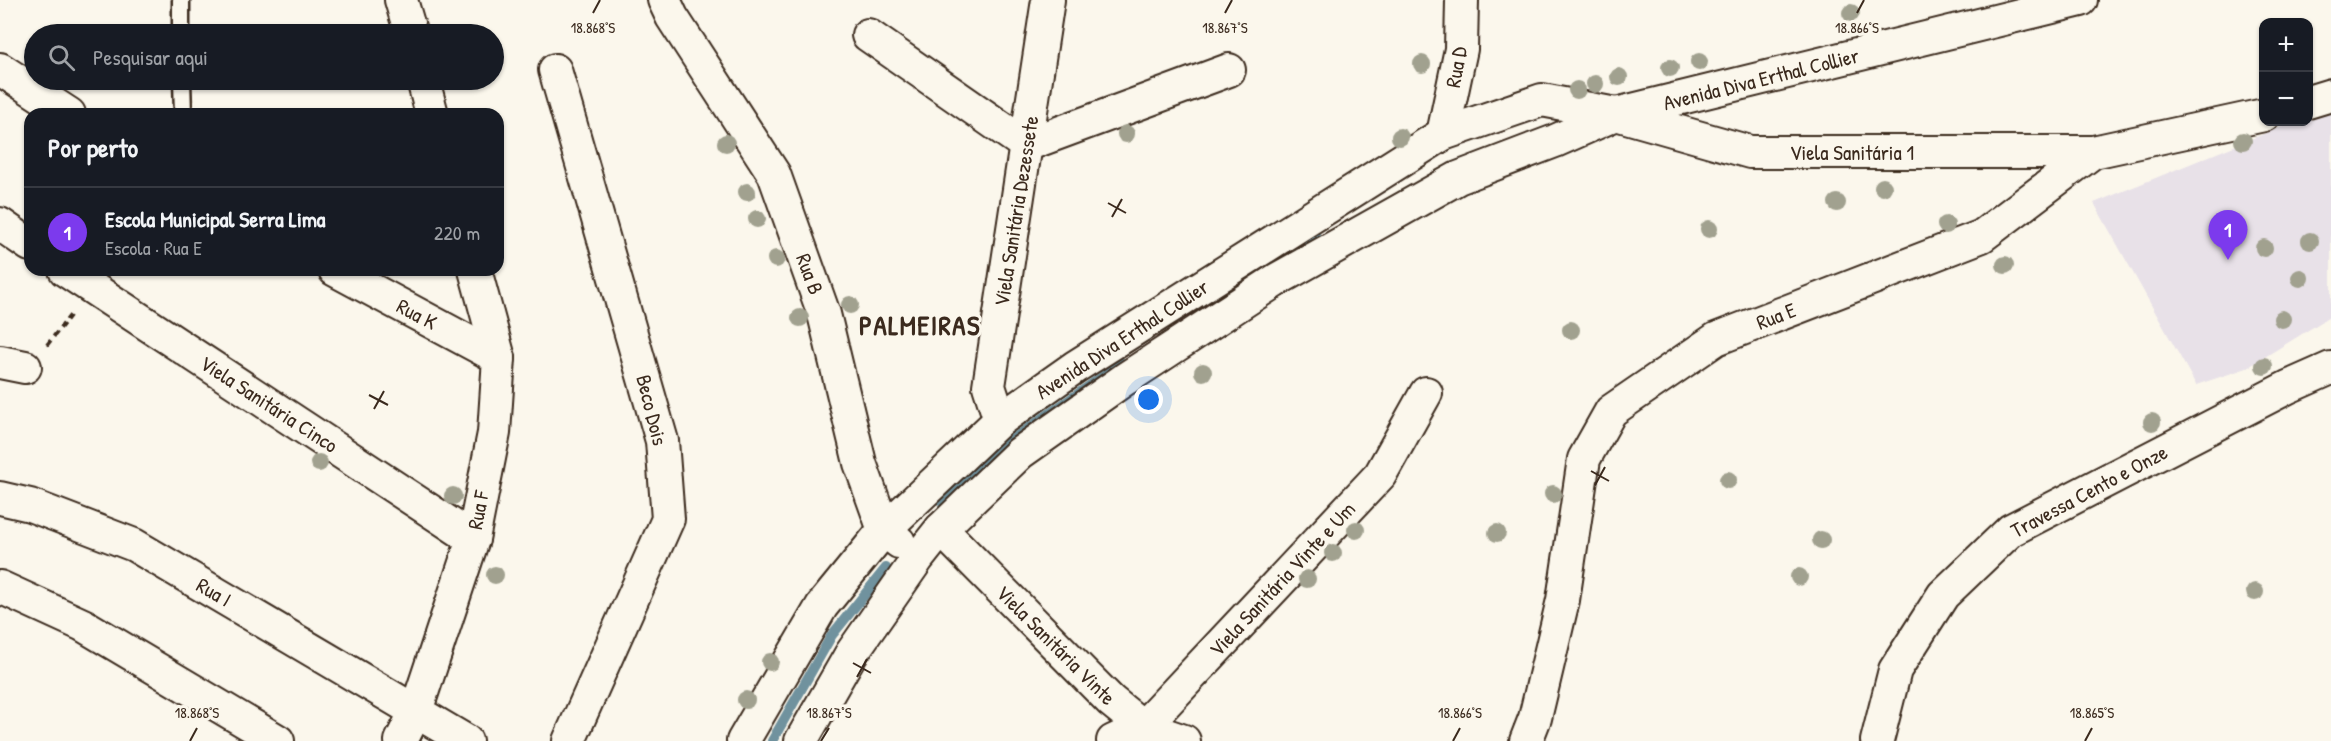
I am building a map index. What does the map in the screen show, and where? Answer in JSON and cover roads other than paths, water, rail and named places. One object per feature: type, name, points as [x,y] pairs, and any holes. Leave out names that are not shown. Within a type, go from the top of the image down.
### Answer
[{"type":"street","points":[[401,0],[408,24]]},
{"type":"street","name":"Rua B","points":[[664,0],[672,18],[774,174],[824,314],[860,463],[884,530]]},
{"type":"street","name":"Viela Sanitária Dezessete","points":[[1000,420],[989,386],[1048,0]]},
{"type":"street","name":"Rua D","points":[[1443,134],[1461,49],[1462,0]]},
{"type":"street","name":"Avenida Diva Erthal Collier","points":[[801,741],[851,654],[941,529],[1020,453],[1125,379],[1278,279],[1458,178],[1555,141],[1616,114],[2081,0]]},
{"type":"street","points":[[868,35],[1026,145],[1229,70]]},
{"type":"street","points":[[0,69],[24,85]]},
{"type":"street","name":"Beco Dois","points":[[555,70],[662,441],[668,519],[569,741]]},
{"type":"street","points":[[32,90],[60,108]]},
{"type":"street","points":[[426,90],[430,108]]},
{"type":"street","points":[[2313,100],[2331,95]]},
{"type":"street","name":"Avenida Diva Erthal Collier","points":[[743,741],[822,606],[884,530],[1000,420],[1075,367],[1443,134],[1542,100],[1616,114]]},
{"type":"street","name":"Viela Sanitária 1","points":[[1616,114],[1750,152],[2093,152]]},
{"type":"street","name":"Rua E","points":[[1526,741],[1535,718],[1563,600],[1584,459],[1611,411],[1716,339],[1982,236],[2093,152],[2259,116]]},
{"type":"street","points":[[0,224],[24,241]]},
{"type":"street","name":"Viela Sanitária Cinco","points":[[73,276],[473,540]]},
{"type":"street","name":"Rua K","points":[[346,276],[499,358]]},
{"type":"street","name":"Rua F","points":[[401,741],[416,711],[473,540],[494,433],[499,358],[477,276]]},
{"type":"street","name":"Travessa Cento e Onze","points":[[1877,741],[1895,670],[1943,595],[2011,530],[2288,387],[2331,368]]},
{"type":"street","name":"Viela Sanitária Vinte e Um","points":[[1113,741],[1143,727],[1380,475],[1426,393]]},
{"type":"street","name":"Rua I","points":[[0,498],[30,506],[134,545],[466,741]]},
{"type":"street","name":"Viela Sanitária Vinte","points":[[941,529],[1111,701],[1143,727],[1184,741]]},
{"type":"street","points":[[884,530],[918,558]]},
{"type":"street","points":[[0,587],[83,625],[278,741]]},
{"type":"lane","points":[[181,0],[182,24]]},
{"type":"lane","points":[[182,90],[183,108]]},
{"type":"waterway","points":[[1271,266],[1316,237]]},
{"type":"waterway","points":[[941,501],[993,453],[1122,363]]},
{"type":"waterway","points":[[772,741],[832,635],[886,568]]},
{"type":"place","name":"Escola Municipal Serra Lima","points":[[2228,260]]},
{"type":"district","name":"PALMEIRAS","points":[[920,325]]}]
